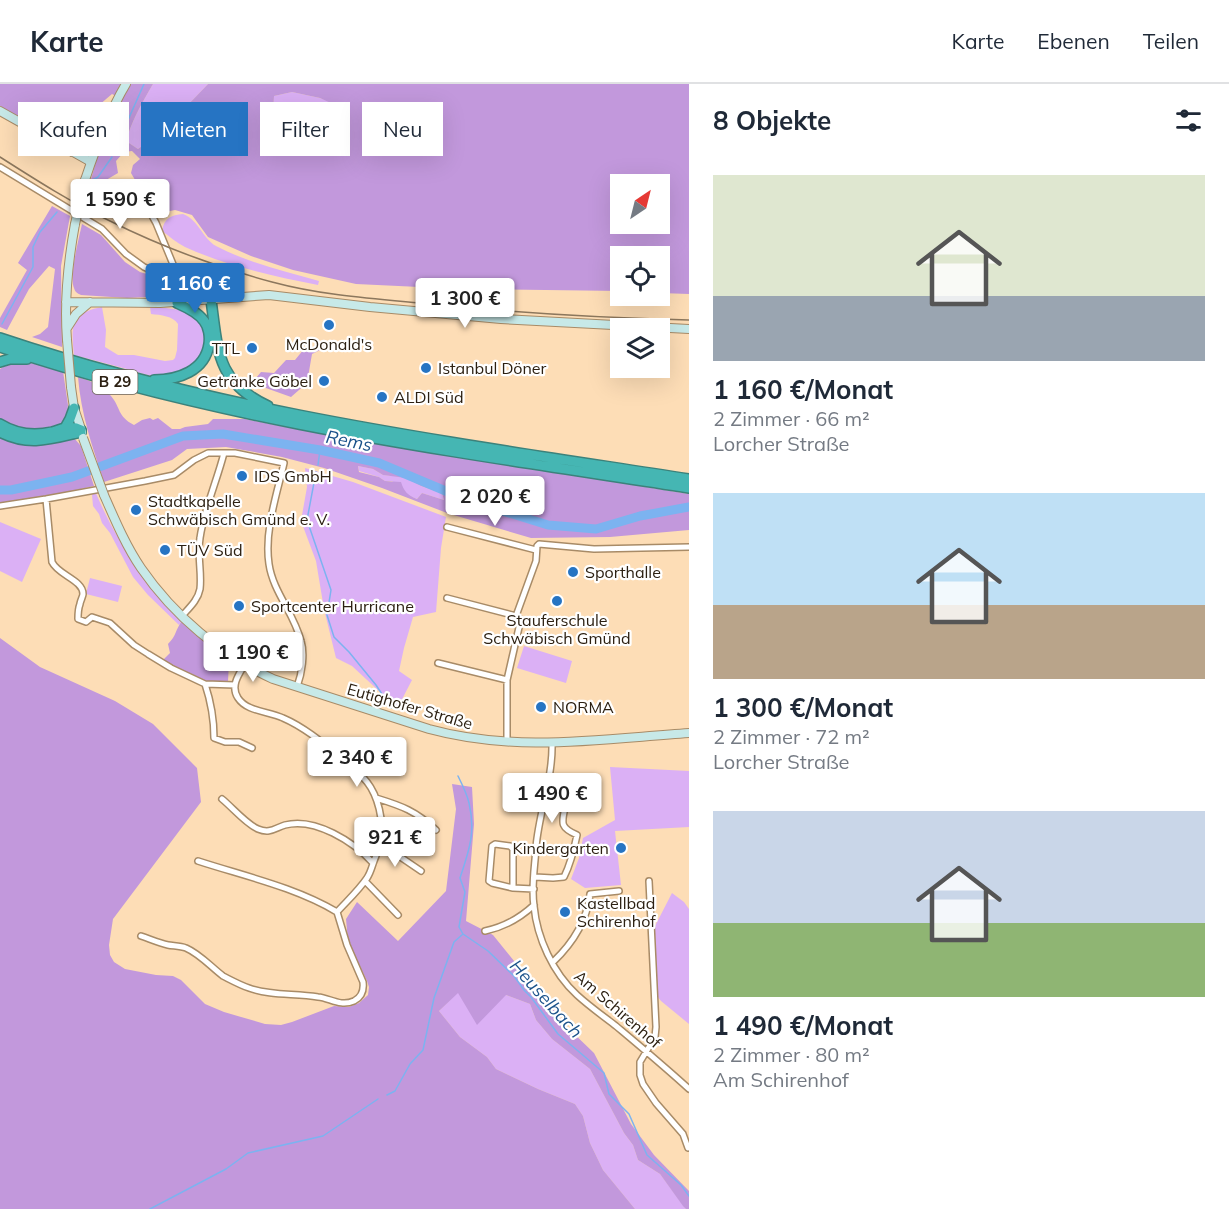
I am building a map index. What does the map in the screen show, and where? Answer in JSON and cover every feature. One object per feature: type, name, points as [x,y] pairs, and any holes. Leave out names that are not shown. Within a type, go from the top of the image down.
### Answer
[{"type":"highway","points":[[141,380],[175,378],[196,368],[205,357],[208,346],[206,309],[211,300]]},
{"type":"highway","points":[[211,300],[217,350],[228,374],[247,395],[284,413]]},
{"type":"highway","points":[[177,303],[202,317],[207,326]]},
{"type":"highway","name":"B 29","points":[[0,338],[141,380],[284,413],[689,479]]},
{"type":"highway","name":"B 29","points":[[0,347],[37,360],[140,389],[267,418],[689,488]]},
{"type":"highway","points":[[0,362],[16,359],[37,360]]},
{"type":"highway","points":[[65,428],[74,408]]},
{"type":"highway","points":[[0,424],[27,434],[43,434],[74,427],[82,434]]},
{"type":"highway","points":[[0,432],[14,438],[31,441],[82,434]]},
{"type":"street","name":"Eutighofer Straße","points":[[115,102],[126,84]]},
{"type":"street","points":[[0,111],[18,121]]},
{"type":"street","points":[[80,156],[91,162]]},
{"type":"street","name":"Eutighofer Straße","points":[[93,156],[85,180],[70,250],[66,302],[66,329],[74,408],[104,495],[120,532],[160,593],[182,616],[209,640],[273,679],[435,730],[507,742],[552,743],[689,733]]},
{"type":"street","points":[[0,167],[102,229],[139,264],[153,271],[201,276],[207,285],[211,300]]},
{"type":"street","points":[[138,190],[156,223],[177,274]]},
{"type":"street","points":[[66,302],[177,303],[269,296],[501,319],[689,330]]},
{"type":"street","points":[[66,329],[75,314],[90,302]]},
{"type":"street","points":[[0,506],[174,475],[200,456],[208,453],[235,453],[284,463],[268,537],[268,562],[272,579],[302,642],[303,659],[297,687]]},
{"type":"street","points":[[182,616],[192,606],[200,590],[198,553],[202,525],[224,453]]},
{"type":"street","points":[[46,499],[52,562],[55,569],[77,582],[83,595],[78,619],[86,622],[92,617],[110,623],[134,645],[148,654],[205,684],[235,685]]},
{"type":"street","points":[[447,527],[537,547],[594,549],[689,547]]},
{"type":"street","points":[[516,616],[536,561],[537,547]]},
{"type":"street","points":[[447,598],[520,619],[507,680],[507,742]]},
{"type":"street","points":[[438,663],[507,680]]},
{"type":"street","points":[[245,664],[235,685],[237,696],[244,704],[288,720],[332,750],[368,783],[376,798],[382,824],[379,847],[365,881],[337,912]]},
{"type":"street","points":[[205,684],[213,713],[214,738],[225,742],[239,742],[252,748]]},
{"type":"street","name":"Am Schirenhof","points":[[552,743],[537,843],[534,889],[534,906],[541,939],[562,978],[576,994],[689,1089]]},
{"type":"street","points":[[376,798],[402,806],[436,830]]},
{"type":"street","points":[[222,799],[259,830],[269,831],[286,825],[300,824],[318,827],[353,845],[373,863]]},
{"type":"street","points":[[535,877],[564,877],[569,867],[578,835],[570,832],[563,824],[565,808]]},
{"type":"street","points":[[513,888],[513,849],[510,846],[495,844],[492,846],[489,881],[492,884],[513,888],[534,889]]},
{"type":"street","points":[[379,847],[396,854],[421,871]]},
{"type":"street","points":[[141,936],[166,945],[185,948],[198,955],[224,976],[249,988],[268,993],[320,997],[339,1003],[356,1000],[362,994],[363,982],[347,945],[337,912],[297,893],[198,861]]},
{"type":"street","points":[[365,881],[399,915]]},
{"type":"street","points":[[650,881],[656,1027],[655,1037],[640,1062],[640,1076],[656,1103],[683,1134],[688,1148]]},
{"type":"street","points":[[553,962],[565,951],[577,934],[585,916],[590,894],[619,891]]},
{"type":"street","points":[[485,931],[508,924],[534,906]]},
{"type":"shaded area","points":[[0,84],[153,84],[141,102],[129,133],[129,102],[121,102],[122,99],[112,94],[103,102],[18,102],[18,116],[0,106]]},
{"type":"shaded area","points":[[153,84],[208,84],[191,102],[143,102]]},
{"type":"shaded area","points":[[208,84],[689,84],[689,294],[670,293],[670,246],[610,246],[610,291],[462,289],[356,284],[293,270],[251,256],[208,237],[192,215],[175,210],[155,214],[131,173],[133,165],[140,159],[132,151],[129,151],[129,143],[138,149],[141,147],[141,156],[248,156],[248,102],[191,102]]},
{"type":"shaded area","points":[[292,92],[330,102],[274,102],[274,96]]},
{"type":"shaded area","points":[[141,105],[141,147],[138,149],[129,143],[129,133]]},
{"type":"shaded area","points":[[98,156],[120,156],[116,161],[118,173],[106,180],[111,197],[104,210],[86,202]]},
{"type":"shaded area","points":[[52,206],[70,216],[61,266],[62,347],[32,337],[48,327],[55,269],[49,266],[29,289],[7,330],[0,327],[0,318],[27,270],[18,263]]},
{"type":"shaded area","points":[[183,214],[193,220],[216,246],[254,262],[319,281],[318,285],[234,265],[185,247],[162,231],[164,223],[169,218]]},
{"type":"shaded area","points":[[82,224],[101,235],[125,262],[140,272],[167,280],[171,296],[127,298],[81,295],[76,292],[73,275]]},
{"type":"shaded area","points":[[102,307],[106,330],[105,347],[118,355],[134,355],[165,361],[175,358],[178,324],[163,315],[151,314],[150,307],[182,311],[197,319],[204,332],[202,353],[188,369],[162,376],[145,374],[74,355],[75,322],[84,313]]},
{"type":"shaded area","points":[[321,346],[320,350],[312,354],[307,383],[291,397],[252,383],[261,372],[274,373],[286,360],[295,360],[304,349]]},
{"type":"shaded area","points":[[23,361],[63,371],[68,405],[67,415],[57,428],[28,431],[0,421],[0,369]]},
{"type":"shaded area","points":[[78,377],[100,386],[107,392],[122,415],[134,425],[142,420],[158,418],[172,429],[180,429],[208,424],[213,419],[245,419],[317,433],[689,494],[689,530],[610,537],[531,538],[447,513],[324,468],[282,457],[226,447],[187,449],[172,460],[104,482],[88,430]],"holes":[[[358,466],[373,469],[383,475],[406,478],[442,493],[444,500],[422,493],[417,499],[406,492],[401,482],[385,481],[379,477],[359,472]]]},
{"type":"shaded area","points":[[0,434],[74,438],[81,446],[94,486],[40,498],[0,503]]},
{"type":"shaded area","points":[[358,466],[373,469],[383,475],[406,477],[421,486],[442,493],[444,500],[422,493],[417,499],[409,496],[392,481],[385,481],[359,471]]},
{"type":"shaded area","points":[[305,468],[353,482],[446,517],[436,612],[413,617],[399,671],[412,680],[398,707],[381,701],[380,692],[352,666],[336,658],[324,609],[316,561],[301,521],[307,487]]},
{"type":"shaded area","points":[[95,491],[112,527],[132,560],[155,591],[182,621],[179,625],[133,577],[93,506],[92,495]]},
{"type":"shaded area","points":[[0,522],[41,539],[22,582],[0,571]]},
{"type":"shaded area","points":[[90,578],[122,586],[118,602],[86,594]]},
{"type":"shaded area","points":[[182,621],[196,635],[225,656],[229,663],[228,681],[214,684],[204,682],[162,661],[170,653],[168,644]]},
{"type":"shaded area","points":[[0,638],[40,667],[115,701],[153,724],[197,768],[201,802],[113,919],[109,945],[110,955],[114,962],[125,969],[173,976],[181,980],[205,1004],[224,1012],[265,1024],[281,1025],[334,1006],[349,1007],[359,1003],[368,995],[367,981],[348,941],[346,919],[357,902],[398,941],[446,891],[456,809],[452,784],[472,787],[474,824],[466,921],[493,935],[569,1029],[594,1053],[631,1124],[654,1155],[689,1191],[689,1209],[683,1206],[660,1174],[638,1160],[633,1145],[624,1133],[590,1069],[552,1039],[536,1020],[530,1004],[506,995],[477,1025],[458,993],[439,1011],[460,1037],[487,1057],[496,1069],[575,1104],[583,1116],[590,1143],[603,1170],[635,1209],[0,1209]]},
{"type":"shaded area","points":[[524,646],[572,661],[566,683],[517,668]]},
{"type":"shaded area","points":[[610,767],[689,771],[689,827],[615,831],[621,885],[585,888],[571,879],[583,838],[615,820]]},
{"type":"shaded area","points":[[672,893],[689,909],[689,1024],[657,996],[654,928]]},
{"type":"shaded area","points":[[458,992],[506,995],[530,1004],[536,1020],[552,1039],[590,1069],[624,1133],[633,1145],[638,1160],[660,1174],[686,1209],[635,1209],[603,1170],[590,1143],[583,1116],[575,1104],[496,1069],[487,1057],[460,1037],[439,1011]]},
{"type":"waterway","points":[[129,118],[144,84]]},
{"type":"waterway","points":[[89,182],[98,177],[112,157]]},
{"type":"waterway","points":[[74,192],[80,188]]},
{"type":"waterway","points":[[2,324],[33,267],[33,247],[40,232],[57,212]]},
{"type":"waterway","name":"Rems","points":[[0,490],[11,490],[72,477],[183,436],[223,434],[320,450],[379,463],[467,500],[548,525],[596,529],[640,516],[689,507]]},
{"type":"waterway","points":[[318,465],[320,450]]},
{"type":"waterway","points":[[316,472],[307,520],[331,590],[327,615],[334,637],[376,685],[391,708]]},
{"type":"waterway","points":[[387,1095],[395,1091],[410,1064],[423,1050],[434,998],[454,942],[463,934],[459,927],[465,892],[460,878],[469,850],[472,823],[468,800],[458,776]]},
{"type":"waterway","name":"Heuselbach","points":[[463,934],[488,951],[514,976],[558,1034],[604,1073],[609,1094],[629,1114],[647,1155],[681,1185],[689,1196]]},
{"type":"waterway","points":[[150,1209],[226,1169],[248,1153],[323,1136],[378,1099]]},
{"type":"railway","points":[[0,157],[82,207],[170,248],[210,263],[292,287],[351,296],[495,310],[689,320]]},
{"type":"place","name":"McDonald's","points":[[329,325]]},
{"type":"place","name":"TTL","points":[[252,348]]},
{"type":"place","name":"Istanbul Döner","points":[[426,368]]},
{"type":"place","name":"Getränke Göbel","points":[[324,381]]},
{"type":"place","name":"ALDI Süd","points":[[382,397]]},
{"type":"place","name":"IDS GmbH","points":[[242,476]]},
{"type":"place","name":"Stadtkapelle Schwäbisch Gmünd e. V.","points":[[136,510]]},
{"type":"place","name":"TÜV Süd","points":[[165,550]]},
{"type":"place","name":"Sporthalle","points":[[573,572]]},
{"type":"place","name":"Stauferschule Schwäbisch Gmünd","points":[[557,601]]},
{"type":"place","name":"Sportcenter Hurricane","points":[[239,606]]},
{"type":"place","name":"NORMA","points":[[541,707]]},
{"type":"place","name":"Kindergarten","points":[[621,848]]},
{"type":"place","name":"Kastellbad Schirenhof","points":[[565,912]]}]
